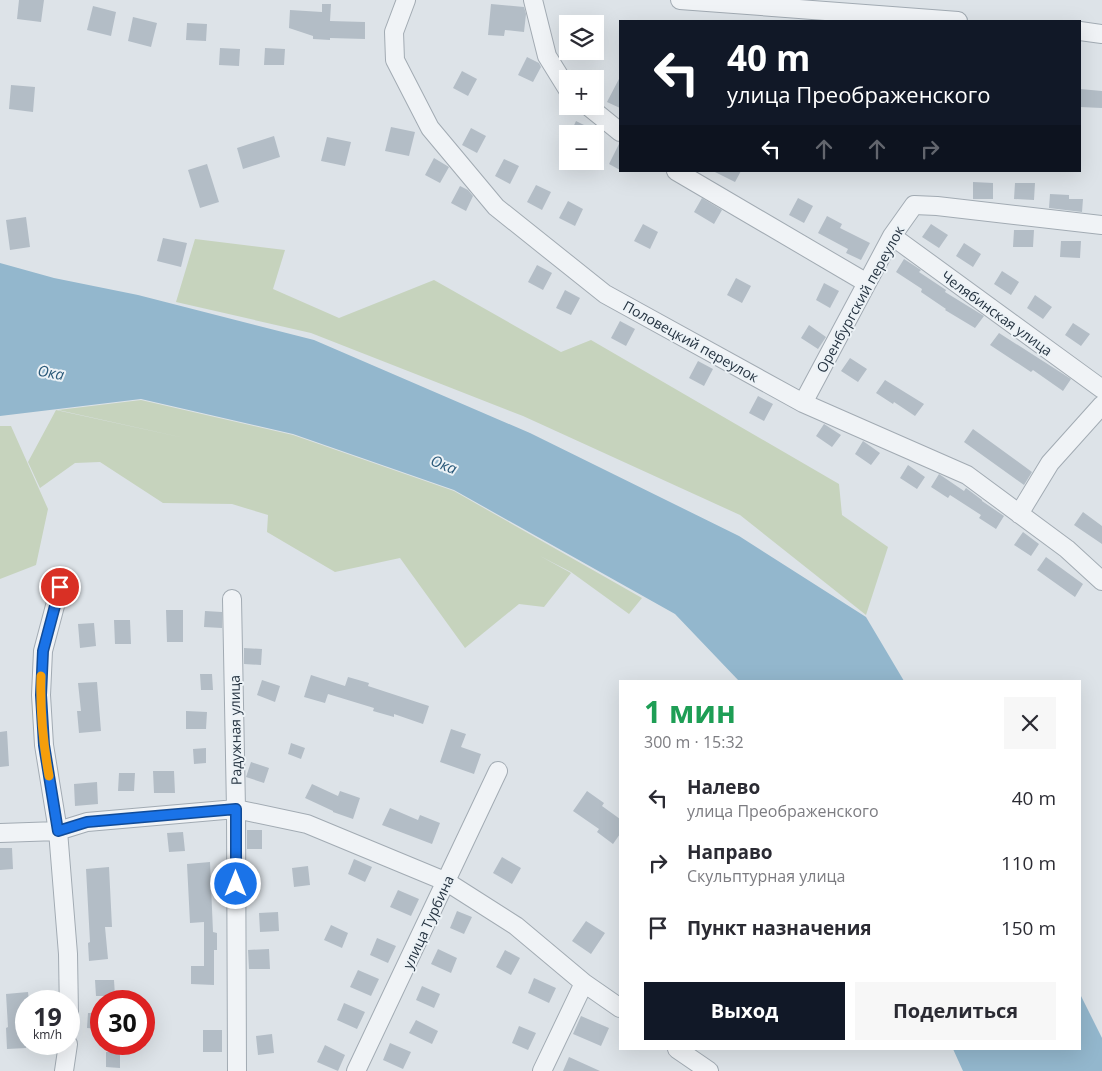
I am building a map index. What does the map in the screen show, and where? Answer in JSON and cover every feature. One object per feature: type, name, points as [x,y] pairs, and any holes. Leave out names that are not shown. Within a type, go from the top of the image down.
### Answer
[{"type":"street","name":"Половецкий переулок","points":[[406,0],[394,32],[396,60],[430,128],[496,206],[605,294],[803,403],[967,475],[1067,549],[1102,581]]},
{"type":"street","points":[[533,0],[547,56],[559,75]]},
{"type":"street","points":[[680,0],[945,20]]},
{"type":"street","points":[[1081,31],[1102,34]]},
{"type":"street","points":[[599,115],[619,131]]},
{"type":"street","points":[[678,172],[867,283]]},
{"type":"street","name":"Оренбургский переулок","points":[[803,403],[892,236],[914,205],[1102,225]]},
{"type":"street","name":"Челябинская улица","points":[[892,236],[1102,389]]},
{"type":"street","points":[[1020,514],[1050,463],[1102,405]]},
{"type":"street","points":[[60,587],[43,651],[41,695],[44,745],[58,831],[68,954],[69,990]]},
{"type":"street","name":"Радужная улица","points":[[232,599],[236,809],[237,1071]]},
{"type":"street","name":"улица Турбина","points":[[356,1071],[498,772]]},
{"type":"street","points":[[0,833],[58,831],[87,822],[236,809],[307,824],[447,882],[516,926],[584,983],[619,1007]]},
{"type":"street","points":[[542,1071],[584,983]]},
{"type":"street","points":[[678,1050],[709,1071]]},
{"type":"street","points":[[64,1071],[66,1055]]},
{"type":"green space","points":[[195,239],[285,250],[273,289],[339,318],[434,280],[561,352],[591,340],[839,484],[842,515],[888,547],[866,615],[740,515],[523,416],[311,333],[176,302]]},
{"type":"green space","points":[[141,400],[293,435],[454,491],[642,598],[629,614],[571,572],[540,556],[571,573],[544,607],[519,604],[465,648],[400,558],[335,572],[267,532],[268,515],[232,504],[163,503],[100,462],[75,463],[40,488],[28,462],[56,410],[189,439],[58,410]]},
{"type":"green space","points":[[0,426],[11,426],[48,509],[36,565],[0,579]]},
{"type":"water","name":"Ока","points":[[0,263],[54,278],[138,295],[314,340],[530,433],[739,536],[866,617],[903,680],[738,680],[675,614],[454,490],[293,434],[141,399],[0,416]]},
{"type":"water","points":[[1081,996],[1102,1038],[1102,1071],[963,1071],[953,1050],[1081,1050]]},
{"type":"building","points":[[19,0],[44,0],[41,22],[17,19]]},
{"type":"building","points":[[322,4],[331,4],[330,21],[365,22],[365,39],[313,39],[313,36],[289,28],[290,10],[322,12]]},
{"type":"building","points":[[491,4],[524,7],[526,14],[524,32],[505,30],[504,36],[488,35]]},
{"type":"building","points":[[93,6],[116,12],[111,36],[87,30]]},
{"type":"building","points":[[133,17],[157,23],[151,47],[128,41]]},
{"type":"building","points":[[187,23],[207,24],[206,41],[186,40]]},
{"type":"building","points":[[220,48],[240,49],[239,66],[219,65]]},
{"type":"building","points":[[265,48],[285,49],[284,65],[264,65]]},
{"type":"building","points":[[527,57],[539,63],[541,67],[533,82],[518,75]]},
{"type":"building","points":[[462,71],[477,79],[468,96],[453,88]]},
{"type":"building","points":[[619,79],[619,108],[607,102]]},
{"type":"building","points":[[11,85],[35,87],[33,112],[9,109]]},
{"type":"building","points":[[1081,89],[1102,91],[1102,108],[1081,107]]},
{"type":"building","points":[[576,121],[584,125],[574,125]]},
{"type":"building","points":[[391,127],[415,132],[409,156],[385,151]]},
{"type":"building","points":[[471,128],[486,136],[477,153],[462,145]]},
{"type":"building","points":[[274,136],[280,157],[243,169],[237,148]]},
{"type":"building","points":[[327,137],[351,142],[345,166],[321,161]]},
{"type":"building","points":[[619,144],[619,169],[609,164]]},
{"type":"building","points":[[434,158],[449,167],[440,183],[425,175]]},
{"type":"building","points":[[504,159],[519,166],[510,184],[495,176]]},
{"type":"building","points":[[207,164],[219,202],[200,208],[188,170]]},
{"type":"building","points":[[715,172],[740,172],[735,182]]},
{"type":"building","points":[[973,182],[993,183],[993,199],[973,199]]},
{"type":"building","points":[[1015,183],[1035,183],[1034,200],[1014,199]]},
{"type":"building","points":[[536,185],[551,192],[542,210],[527,202]]},
{"type":"building","points":[[460,186],[468,190],[473,196],[466,211],[451,203]]},
{"type":"building","points":[[1050,194],[1069,195],[1069,199],[1083,199],[1082,212],[1049,208]]},
{"type":"building","points":[[702,198],[722,210],[714,224],[694,212]]},
{"type":"building","points":[[798,198],[813,206],[804,223],[789,215]]},
{"type":"building","points":[[568,201],[583,209],[575,226],[559,218]]},
{"type":"building","points":[[827,216],[842,224],[840,228],[870,243],[861,260],[846,253],[848,249],[818,233]]},
{"type":"building","points":[[26,217],[30,247],[10,250],[6,220]]},
{"type":"building","points":[[643,224],[658,232],[650,249],[634,241]]},
{"type":"building","points":[[931,224],[948,235],[939,248],[922,237]]},
{"type":"building","points":[[1014,230],[1034,230],[1033,247],[1013,247]]},
{"type":"building","points":[[163,238],[187,243],[181,267],[157,261]]},
{"type":"building","points":[[1061,241],[1081,241],[1080,258],[1060,257]]},
{"type":"building","points":[[964,243],[981,254],[973,267],[956,256]]},
{"type":"building","points":[[904,259],[921,270],[919,272],[946,290],[945,292],[984,316],[975,328],[945,310],[921,292],[922,289],[896,272]]},
{"type":"building","points":[[537,265],[552,273],[543,290],[528,282]]},
{"type":"building","points":[[1002,271],[1019,282],[1011,295],[994,284]]},
{"type":"building","points":[[736,278],[751,286],[742,303],[727,295]]},
{"type":"building","points":[[824,283],[839,291],[830,308],[816,300]]},
{"type":"building","points":[[565,290],[580,298],[571,315],[556,308]]},
{"type":"building","points":[[1035,295],[1052,307],[1043,319],[1027,308]]},
{"type":"building","points":[[620,321],[635,329],[626,346],[611,338]]},
{"type":"building","points":[[1073,323],[1090,334],[1081,346],[1065,335]]},
{"type":"building","points":[[809,325],[826,337],[818,349],[801,338]]},
{"type":"building","points":[[999,333],[1071,379],[1063,391],[1033,370],[1031,372],[990,345]]},
{"type":"building","points":[[850,358],[867,369],[858,382],[841,371]]},
{"type":"building","points":[[698,361],[713,369],[704,386],[689,378]]},
{"type":"building","points":[[885,380],[924,404],[915,416],[876,393]]},
{"type":"building","points":[[758,396],[773,404],[764,421],[749,413]]},
{"type":"building","points":[[824,424],[841,435],[832,447],[816,436]]},
{"type":"building","points":[[973,429],[1032,472],[1024,485],[964,442]]},
{"type":"building","points":[[863,441],[880,453],[871,465],[855,454]]},
{"type":"building","points":[[908,465],[925,477],[917,489],[900,478]]},
{"type":"building","points":[[939,474],[964,491],[966,488],[1004,516],[996,529],[979,518],[981,515],[950,495],[948,498],[931,487]]},
{"type":"building","points":[[1083,512],[1102,526],[1102,544],[1074,525]]},
{"type":"building","points":[[1023,532],[1039,544],[1031,556],[1014,545]]},
{"type":"building","points":[[1046,557],[1083,584],[1075,597],[1037,570]]},
{"type":"building","points":[[166,610],[183,610],[183,642],[167,642]]},
{"type":"building","points":[[205,611],[222,612],[222,628],[204,627]]},
{"type":"building","points":[[114,620],[130,620],[131,644],[115,644]]},
{"type":"building","points":[[94,623],[96,646],[80,648],[78,624]]},
{"type":"building","points":[[244,648],[262,649],[261,665],[244,664]]},
{"type":"building","points":[[200,674],[212,674],[213,690],[201,690]]},
{"type":"building","points":[[311,675],[345,686],[348,677],[369,683],[368,686],[429,706],[423,724],[394,714],[394,717],[373,711],[374,708],[328,694],[325,703],[304,697]]},
{"type":"building","points":[[262,680],[280,686],[275,702],[257,695]]},
{"type":"building","points":[[97,682],[101,731],[79,733],[77,711],[81,711],[78,683]]},
{"type":"building","points":[[186,711],[207,712],[206,729],[186,729]]},
{"type":"building","points":[[451,729],[466,734],[461,747],[481,754],[474,774],[440,762]]},
{"type":"building","points":[[7,731],[9,766],[0,767],[0,732]]},
{"type":"building","points":[[291,743],[305,748],[301,759],[288,754]]},
{"type":"building","points":[[206,748],[206,763],[194,764],[193,749]]},
{"type":"building","points":[[251,762],[269,768],[264,783],[246,777]]},
{"type":"building","points":[[153,771],[174,771],[175,793],[154,793]]},
{"type":"building","points":[[119,773],[135,773],[134,791],[118,791]]},
{"type":"building","points":[[97,782],[98,804],[75,806],[74,784]]},
{"type":"building","points":[[312,784],[338,796],[340,791],[360,798],[353,819],[333,812],[305,798]]},
{"type":"building","points":[[587,791],[604,803],[602,806],[619,818],[619,835],[613,844],[597,832],[599,829],[573,811]]},
{"type":"building","points":[[390,808],[418,820],[420,815],[440,823],[432,844],[382,825]]},
{"type":"building","points":[[247,830],[262,830],[262,849],[247,849]]},
{"type":"building","points":[[183,832],[185,851],[169,852],[167,833]]},
{"type":"building","points":[[0,848],[12,848],[13,869],[0,870]]},
{"type":"building","points":[[502,857],[521,868],[512,884],[493,873]]},
{"type":"building","points":[[354,859],[372,867],[365,882],[348,874]]},
{"type":"building","points":[[210,862],[213,932],[217,933],[217,950],[214,950],[214,985],[191,984],[191,966],[204,966],[204,922],[190,923],[187,864]]},
{"type":"building","points":[[308,866],[310,885],[294,887],[292,868]]},
{"type":"building","points":[[109,867],[112,927],[105,927],[108,959],[89,961],[88,943],[90,942],[86,869]]},
{"type":"building","points":[[398,890],[419,899],[411,916],[390,907]]},
{"type":"building","points":[[457,911],[472,917],[464,934],[450,928]]},
{"type":"building","points":[[278,912],[279,931],[260,932],[259,913]]},
{"type":"building","points":[[586,921],[605,933],[591,954],[572,941]]},
{"type":"building","points":[[331,925],[348,933],[342,948],[324,940]]},
{"type":"building","points":[[377,938],[396,946],[388,963],[370,955]]},
{"type":"building","points":[[269,949],[270,969],[249,969],[248,950]]},
{"type":"building","points":[[438,949],[457,958],[451,973],[431,964]]},
{"type":"building","points":[[505,950],[520,958],[511,975],[496,967]]},
{"type":"building","points":[[358,970],[379,979],[371,996],[350,987]]},
{"type":"building","points":[[534,978],[556,988],[549,1003],[528,993]]},
{"type":"building","points":[[95,980],[114,980],[115,990],[96,990]]},
{"type":"building","points":[[422,986],[440,994],[434,1008],[416,1000]]},
{"type":"building","points":[[15,993],[15,1049],[7,1049],[6,994]]},
{"type":"building","points":[[344,1003],[365,1012],[357,1029],[337,1020]]},
{"type":"building","points":[[88,1013],[90,1013],[90,1028],[87,1028]]},
{"type":"building","points":[[581,1016],[609,1028],[601,1046],[573,1034]]},
{"type":"building","points":[[416,1020],[438,1031],[432,1044],[409,1033]]},
{"type":"building","points":[[519,1026],[536,1033],[528,1050],[512,1043]]},
{"type":"building","points":[[203,1030],[222,1030],[222,1052],[203,1052]]},
{"type":"building","points":[[272,1034],[274,1053],[258,1055],[256,1036]]},
{"type":"building","points":[[390,1043],[411,1052],[403,1069],[383,1060]]},
{"type":"building","points":[[325,1045],[345,1055],[338,1071],[317,1062]]},
{"type":"building","points":[[106,1055],[120,1055],[120,1068],[106,1067]]},
{"type":"building","points":[[569,1057],[600,1071],[563,1071]]},
{"type":"slow traffic","points":[[41,676],[44,745],[49,776]]},
{"type":"route","points":[[60,587],[43,651],[41,695],[44,745],[58,831],[87,822],[236,809],[236,884]]}]
